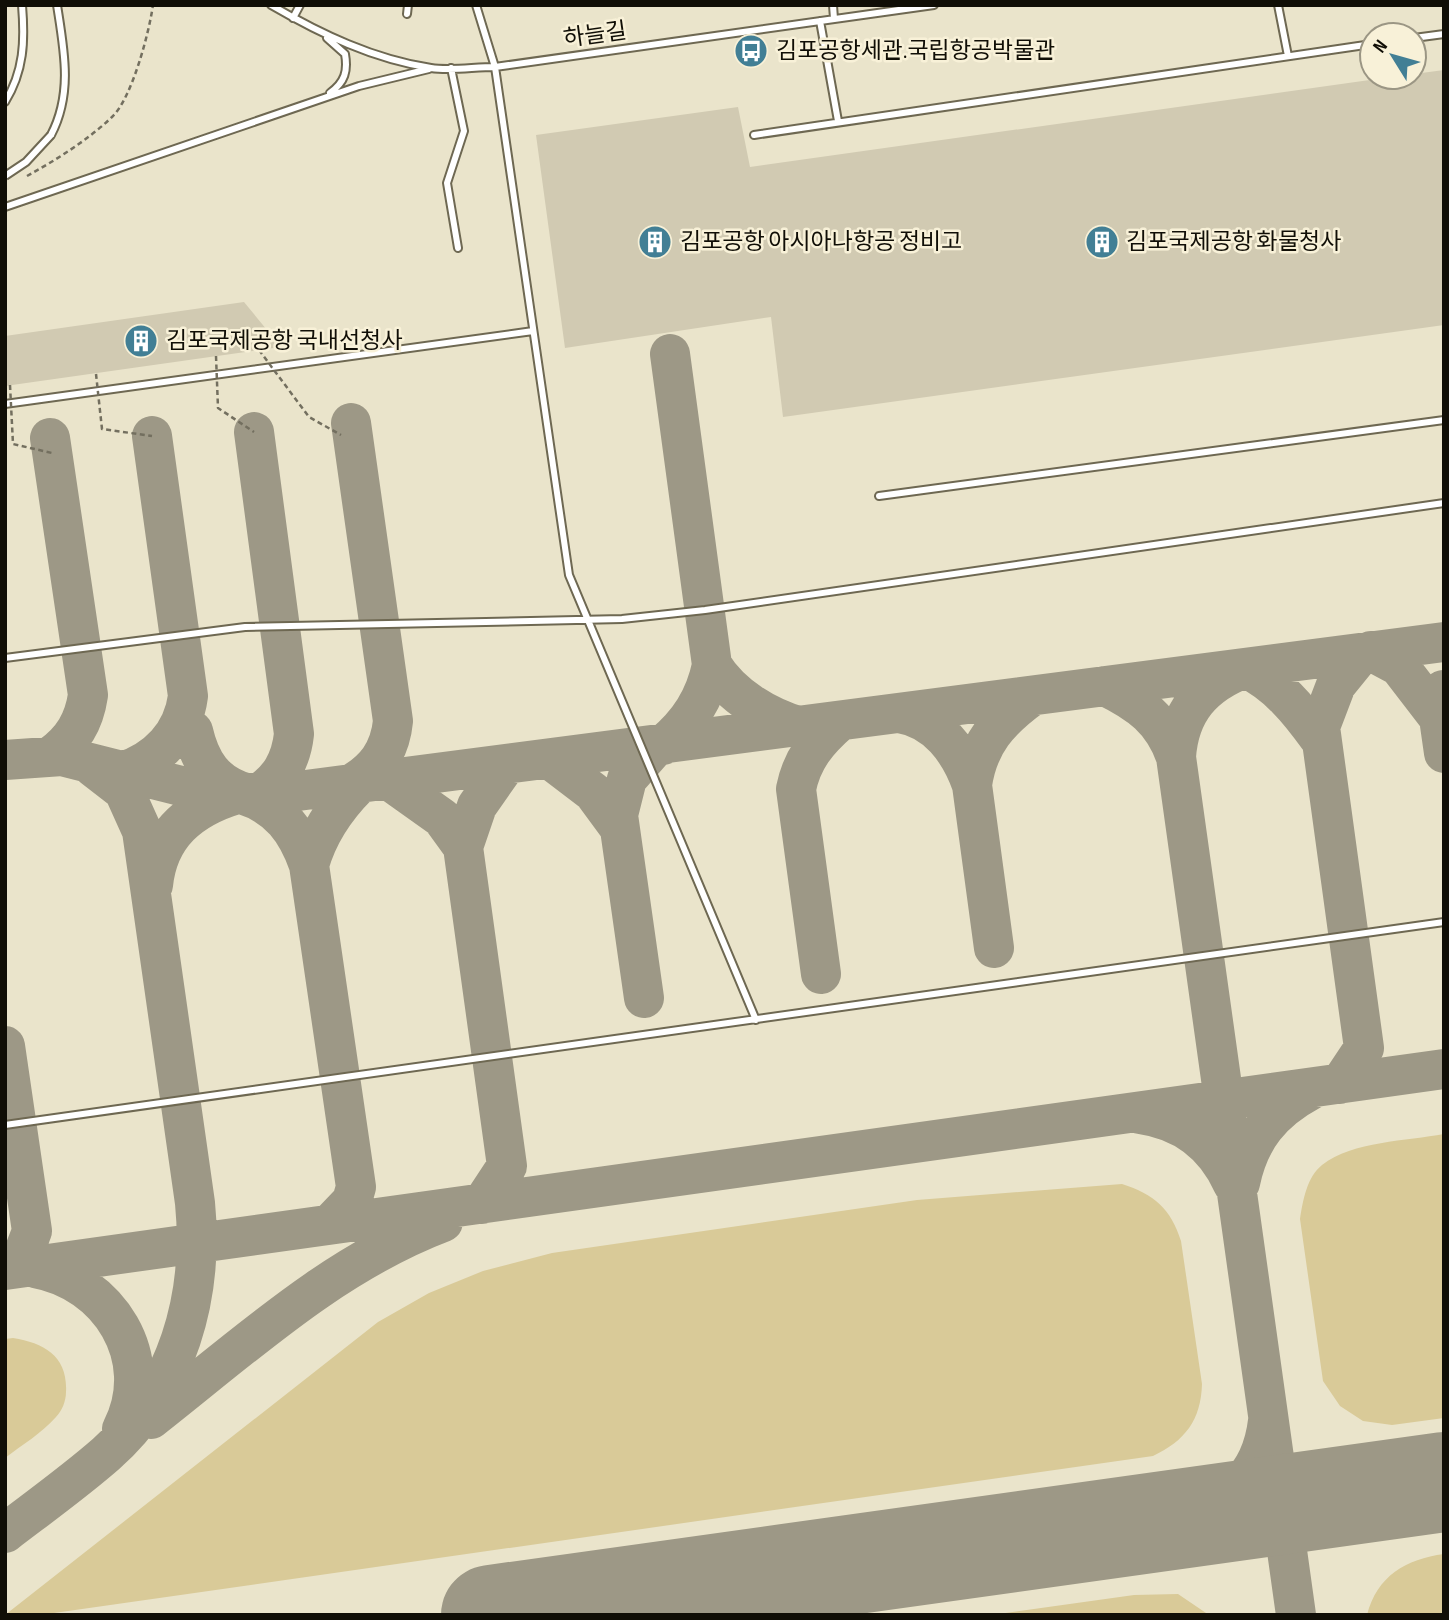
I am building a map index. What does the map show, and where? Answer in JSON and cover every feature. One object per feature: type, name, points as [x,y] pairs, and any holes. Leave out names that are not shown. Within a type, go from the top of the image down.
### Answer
[{"type":"lane","points":[[5,102],[17,82],[23,59],[22,5]]},
{"type":"lane","points":[[5,176],[26,162],[51,135],[64,102],[67,71],[57,5]]},
{"type":"lane","name":"하늘길","points":[[271,5],[321,34],[382,57],[433,68],[495,67],[934,5]]},
{"type":"lane","points":[[293,18],[300,5]]},
{"type":"lane","points":[[407,14],[408,5]]},
{"type":"lane","points":[[477,5],[495,67],[568,572],[756,1020]]},
{"type":"lane","points":[[833,5],[834,19]]},
{"type":"lane","points":[[1278,5],[1288,56]]},
{"type":"lane","points":[[820,21],[838,121]]},
{"type":"lane","points":[[321,34],[345,54],[347,68],[341,85],[323,98]]},
{"type":"lane","points":[[754,135],[1358,46]]},
{"type":"lane","points":[[5,207],[323,98],[433,68]]},
{"type":"lane","points":[[451,68],[464,131],[447,183],[458,248]]},
{"type":"lane","points":[[5,404],[533,331]]},
{"type":"lane","points":[[879,496],[1444,420]]},
{"type":"lane","points":[[5,658],[245,626],[587,620],[705,610],[1444,503]]},
{"type":"lane","points":[[5,1125],[1444,922]]},
{"type":"path","points":[[18,180],[48,164],[113,116],[127,96],[153,5]]},
{"type":"path","points":[[258,351],[309,417],[341,435]]},
{"type":"path","points":[[216,356],[218,408],[254,432]]},
{"type":"path","points":[[96,374],[102,429],[152,436]]},
{"type":"path","points":[[10,386],[13,444],[52,453]]},
{"type":"shaded area","points":[[1444,1134],[1444,1418],[1392,1425],[1363,1421],[1340,1406],[1323,1381],[1300,1219],[1304,1197],[1317,1170],[1335,1157],[1364,1146]]},
{"type":"shaded area","points":[[1122,1184],[1160,1204],[1177,1230],[1181,1241],[1202,1384],[1198,1408],[1189,1428],[1174,1443],[1153,1456],[40,1615],[5,1615],[378,1322],[429,1293],[483,1271],[552,1253],[917,1200]]},
{"type":"shaded area","points":[[13,1338],[44,1348],[59,1361],[66,1380],[66,1395],[58,1415],[38,1434],[5,1458],[5,1339]]},
{"type":"shaded area","points":[[1444,1554],[1444,1615],[1367,1615],[1378,1590],[1395,1572],[1417,1560]]},
{"type":"shaded area","points":[[1178,1594],[1209,1615],[991,1615],[1134,1595]]},
{"type":"building","name":"김포국제공항 화물청사","points":[[1444,70],[1444,325],[783,417],[771,317],[565,348],[536,135],[738,107],[750,167],[1358,82],[1358,91],[1428,91],[1428,72]]},
{"type":"building","name":"김포국제공항 국내선청사","points":[[244,302],[281,347],[5,386],[5,336]]},
{"type":"taxiway","points":[[663,745],[695,710],[712,665],[670,354]]},
{"type":"taxiway","points":[[348,786],[380,760],[393,721],[351,423]]},
{"type":"taxiway","points":[[254,432],[294,734],[283,769],[272,783],[258,794]]},
{"type":"taxiway","points":[[122,772],[147,760],[167,744],[181,722],[188,696],[152,436]]},
{"type":"taxiway","points":[[50,438],[88,695],[84,714],[76,730],[66,744],[51,756]]},
{"type":"taxiway","points":[[5,760],[62,756],[197,790],[275,794],[1444,642]]},
{"type":"taxiway","points":[[1371,651],[1399,666],[1439,718]]},
{"type":"taxiway","points":[[1340,1084],[1364,1048],[1320,727],[1336,685],[1362,653]]},
{"type":"taxiway","points":[[712,665],[729,686],[751,704],[801,727]]},
{"type":"taxiway","points":[[1296,1615],[1176,757],[1182,726],[1196,701],[1217,682],[1245,668],[1267,681],[1286,698],[1319,738]]},
{"type":"taxiway","points":[[1105,686],[1149,714],[1171,744],[1176,757]]},
{"type":"taxiway","points":[[1443,690],[1439,718],[1444,753]]},
{"type":"taxiway","points":[[994,948],[972,785],[979,757],[992,734],[1010,714],[1032,696]]},
{"type":"taxiway","points":[[899,713],[913,716],[936,729],[954,749],[972,785]]},
{"type":"taxiway","points":[[821,974],[796,789],[802,769],[812,751],[840,721]]},
{"type":"taxiway","points":[[193,731],[200,753],[210,770],[225,784],[246,793]]},
{"type":"taxiway","points":[[644,998],[618,815],[627,779],[656,746]]},
{"type":"taxiway","points":[[551,760],[593,792],[618,826]]},
{"type":"taxiway","points":[[482,1204],[507,1166],[463,847],[477,806],[505,766]]},
{"type":"taxiway","points":[[5,1533],[106,1454],[131,1429],[152,1401],[181,1339],[195,1272],[195,1203],[142,831],[124,791],[93,767]]},
{"type":"taxiway","points":[[390,781],[442,818],[463,847]]},
{"type":"taxiway","points":[[330,1224],[352,1201],[356,1187],[309,865],[328,822],[358,785]]},
{"type":"taxiway","points":[[153,885],[162,852],[179,826],[205,807],[237,794]]},
{"type":"taxiway","points":[[244,795],[267,806],[285,821],[299,841],[309,865]]},
{"type":"taxiway","points":[[5,1046],[32,1231],[24,1252],[5,1270]]},
{"type":"taxiway","points":[[5,1270],[1444,1069]]},
{"type":"taxiway","points":[[1240,1183],[1249,1152],[1264,1128],[1285,1107],[1311,1090]]},
{"type":"taxiway","points":[[1140,1114],[1170,1122],[1196,1136],[1217,1157],[1233,1184]]},
{"type":"taxiway","points":[[151,1419],[255,1336],[326,1284],[363,1260],[443,1222]]},
{"type":"taxiway","points":[[35,1268],[61,1276],[85,1289],[105,1306],[120,1327],[130,1350],[134,1376],[132,1402],[122,1429]]},
{"type":"taxiway","points":[[1169,1520],[1207,1507],[1236,1488],[1257,1460],[1268,1421]]},
{"type":"runway","points":[[491,1615],[1444,1482]]},
{"type":"place","name":"김포공항세관.국립항공박물관","points":[[751,51]]},
{"type":"place","name":"김포공항 아시아나항공 정비고","points":[[655,242]]},
{"type":"place","name":"김포국제공항 화물청사","points":[[1102,242]]},
{"type":"place","name":"김포국제공항 국내선청사","points":[[141,341]]}]
